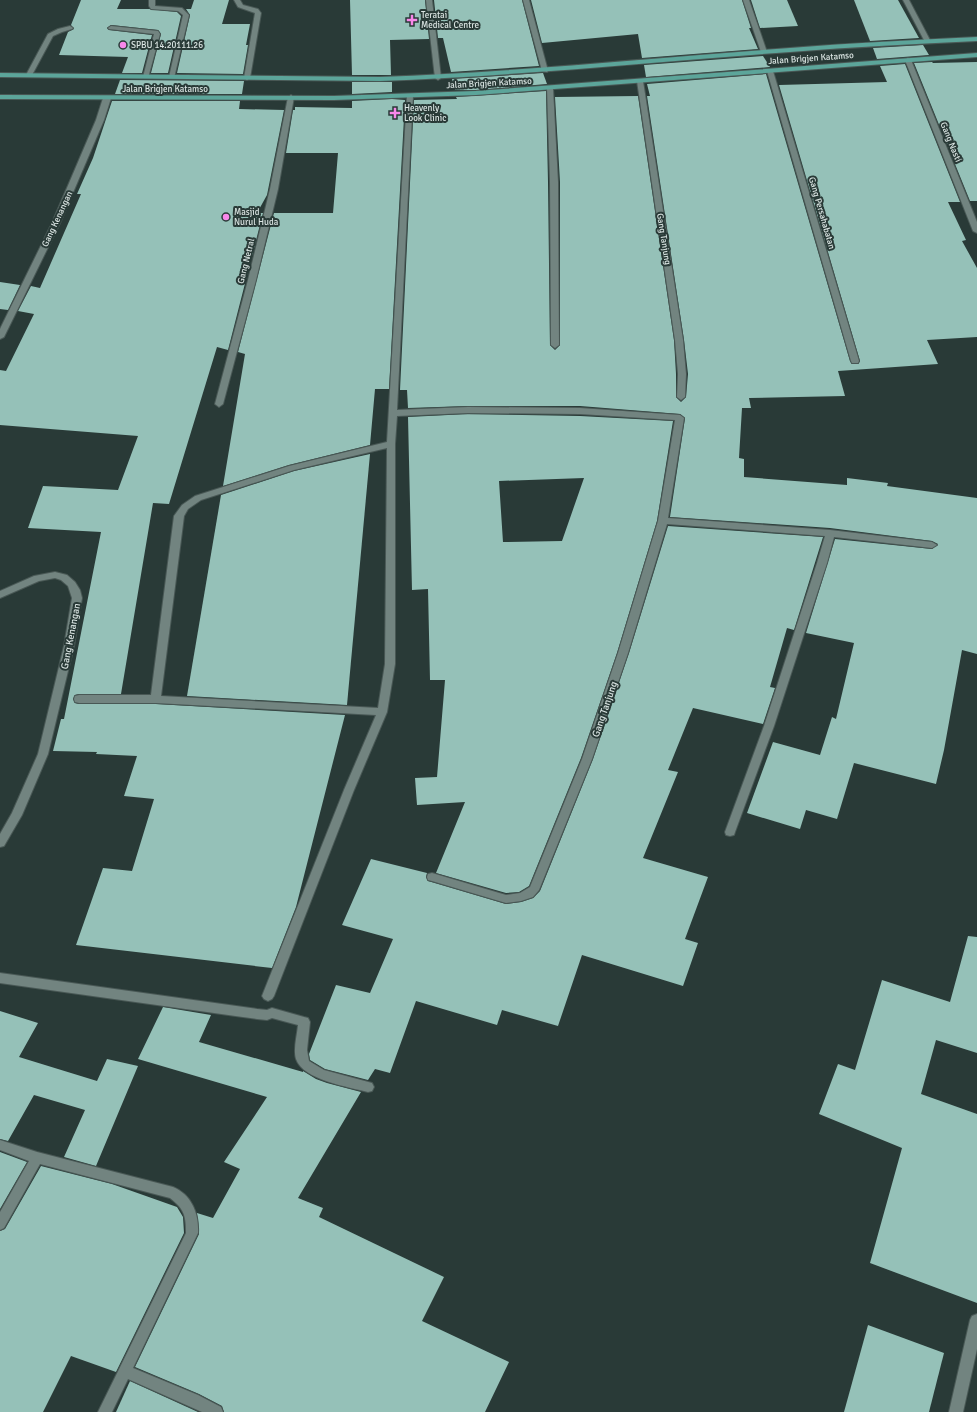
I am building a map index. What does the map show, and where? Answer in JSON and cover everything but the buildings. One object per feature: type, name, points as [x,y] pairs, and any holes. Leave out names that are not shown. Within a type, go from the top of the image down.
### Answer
[{"type":"main road","name":"Jalan Brigjen Katamso","points":[[0,75],[380,79],[438,78],[545,71],[764,52],[977,39]]},
{"type":"main road","name":"Jalan Brigjen Katamso","points":[[0,97],[334,98],[410,96],[550,88],[977,55]]},
{"type":"street","points":[[152,0],[153,8],[180,9],[186,15],[172,77]]},
{"type":"street","points":[[237,0],[240,6],[256,10],[258,13],[247,78]]},
{"type":"street","points":[[429,0],[438,78]]},
{"type":"street","points":[[526,0],[545,71]]},
{"type":"street","points":[[746,0],[764,52]]},
{"type":"street","points":[[906,0],[928,42]]},
{"type":"street","points":[[29,75],[50,35],[60,30],[70,28]]},
{"type":"street","points":[[111,28],[156,32],[157,34],[146,77]]},
{"type":"street","name":"Gang Nasti","points":[[908,60],[977,232]]},
{"type":"street","name":"Gang Persahabatan","points":[[770,71],[854,362]]},
{"type":"street","name":"Gang Tanjung","points":[[640,81],[679,340],[682,374],[681,397]]},
{"type":"street","points":[[550,88],[554,182],[555,345]]},
{"type":"street","points":[[268,996],[349,790],[382,712],[390,664],[391,444],[410,96]]},
{"type":"street","name":"Gang Netral","points":[[219,404],[252,280],[274,189],[291,97]]},
{"type":"street","name":"Gang Kenangan","points":[[0,337],[56,223],[100,120],[107,98]]},
{"type":"street","name":"Gang Tanjung","points":[[393,413],[468,410],[580,411],[680,418],[663,521],[587,759],[534,890],[521,897],[506,899],[432,877]]},
{"type":"street","points":[[156,699],[179,516],[185,507],[198,498],[292,468],[391,444]]},
{"type":"street","points":[[663,521],[830,534],[932,545]]},
{"type":"street","points":[[730,832],[769,726],[830,534]]},
{"type":"street","name":"Gang Kenangan","points":[[0,595],[37,578],[55,575],[64,577],[72,584],[77,598],[69,646],[43,754],[17,815],[0,843]]},
{"type":"street","points":[[79,699],[156,699],[382,712]]},
{"type":"street","points":[[0,978],[257,1014],[272,1013],[304,1022],[302,1058],[304,1064],[314,1071],[368,1087]]},
{"type":"street","points":[[0,1145],[37,1158],[173,1193],[185,1202],[190,1210],[193,1218],[192,1233],[105,1412]]},
{"type":"street","points":[[0,1224],[37,1158]]},
{"type":"street","points":[[956,1412],[977,1320]]},
{"type":"street","points":[[124,1371],[193,1400],[216,1412]]},
{"type":"place","name":"Teratai Medical Centre","points":[[412,20]]},
{"type":"place","name":"SPBU 14.20111.26","points":[[123,45]]},
{"type":"place","name":"Heavenly Look Clinic","points":[[395,113]]},
{"type":"place","name":"Masjid Nurul Huda","points":[[226,217]]}]
